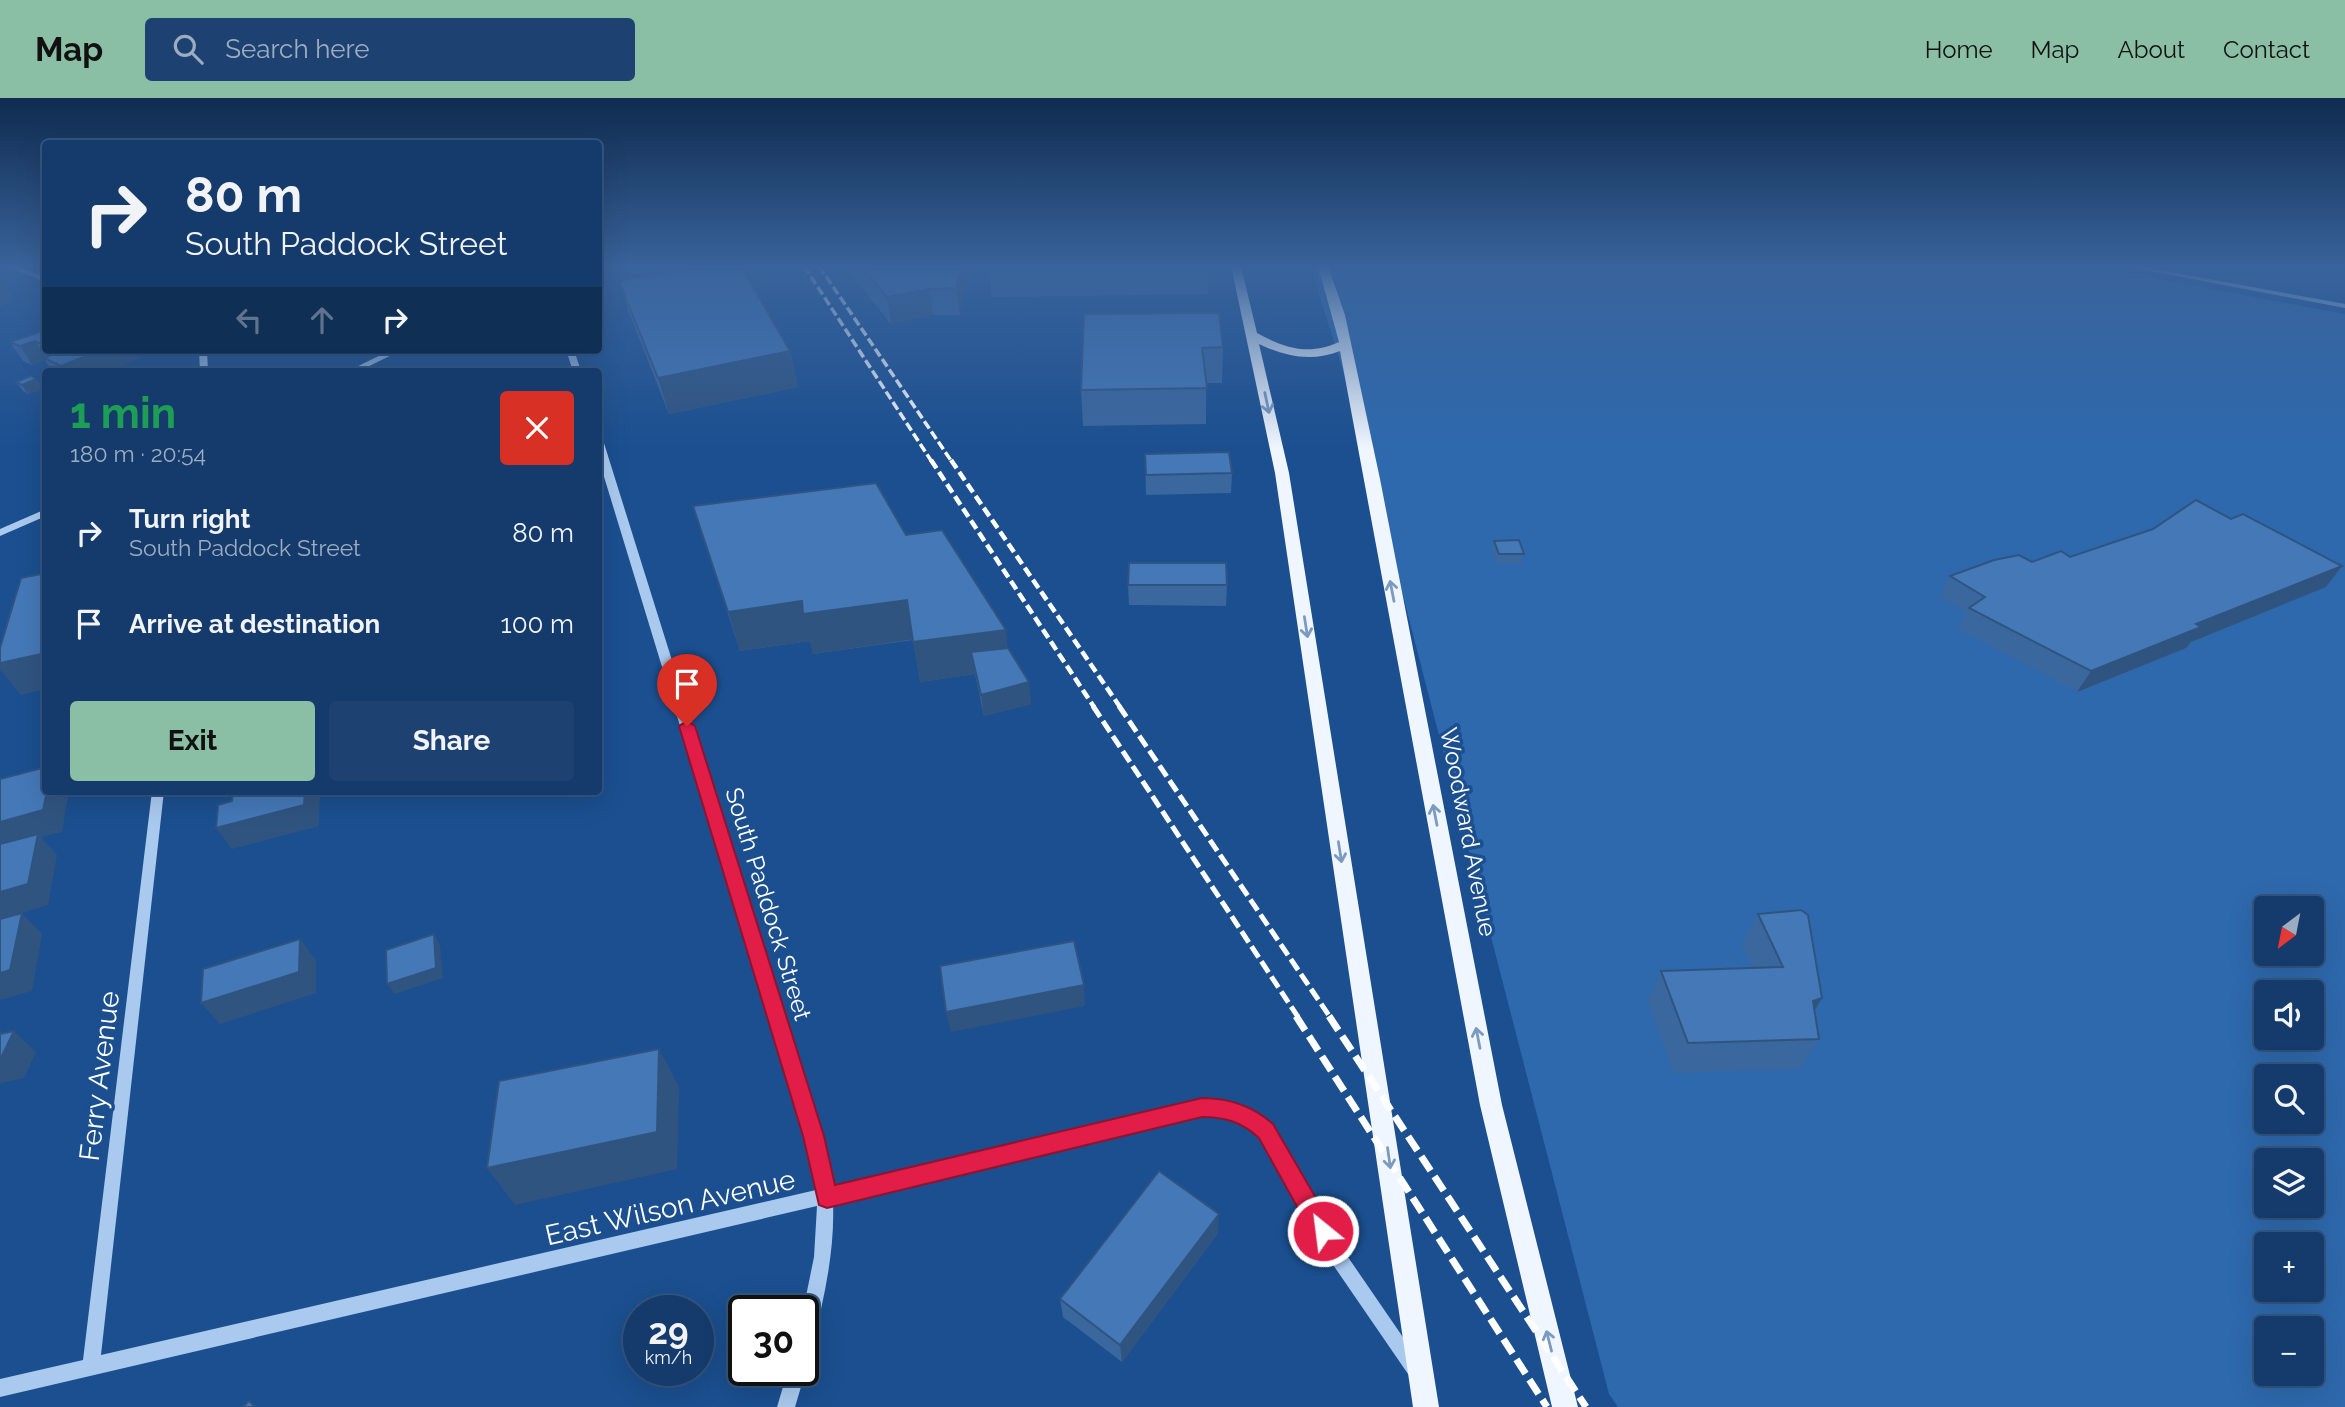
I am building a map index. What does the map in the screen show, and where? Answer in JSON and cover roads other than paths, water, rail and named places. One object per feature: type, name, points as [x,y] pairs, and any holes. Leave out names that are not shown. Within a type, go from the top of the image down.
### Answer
[{"type":"main road","points":[[1251,327],[1284,484],[1426,1407]]},
{"type":"main road","name":"Woodward Avenue","points":[[1341,327],[1491,1105],[1565,1407]]},
{"type":"main road","points":[[1253,336],[1274,349],[1306,355],[1330,353],[1345,344]]},
{"type":"street","points":[[359,368],[389,354]]},
{"type":"street","name":"South Paddock Street","points":[[602,453],[814,1136],[827,1197],[823,1267],[816,1295]]},
{"type":"street","points":[[0,533],[42,514]]},
{"type":"street","name":"Ferry Avenue","points":[[91,1367],[158,795]]},
{"type":"street","name":"East Wilson Avenue","points":[[0,1388],[1202,1108],[1235,1111],[1252,1119],[1266,1131],[1333,1250],[1421,1378]]},
{"type":"street","points":[[786,1407],[792,1386]]},
{"type":"railway","points":[[844,327],[932,462]]},
{"type":"railway","points":[[860,327],[952,462]]},
{"type":"railway","points":[[931,460],[1094,707]]},
{"type":"railway","points":[[951,460],[1120,707]]},
{"type":"railway","points":[[1093,706],[1298,1017]]},
{"type":"railway","points":[[1119,706],[1330,1017]]},
{"type":"railway","points":[[1296,1016],[1547,1407]]},
{"type":"railway","points":[[1329,1016],[1586,1407]]}]
